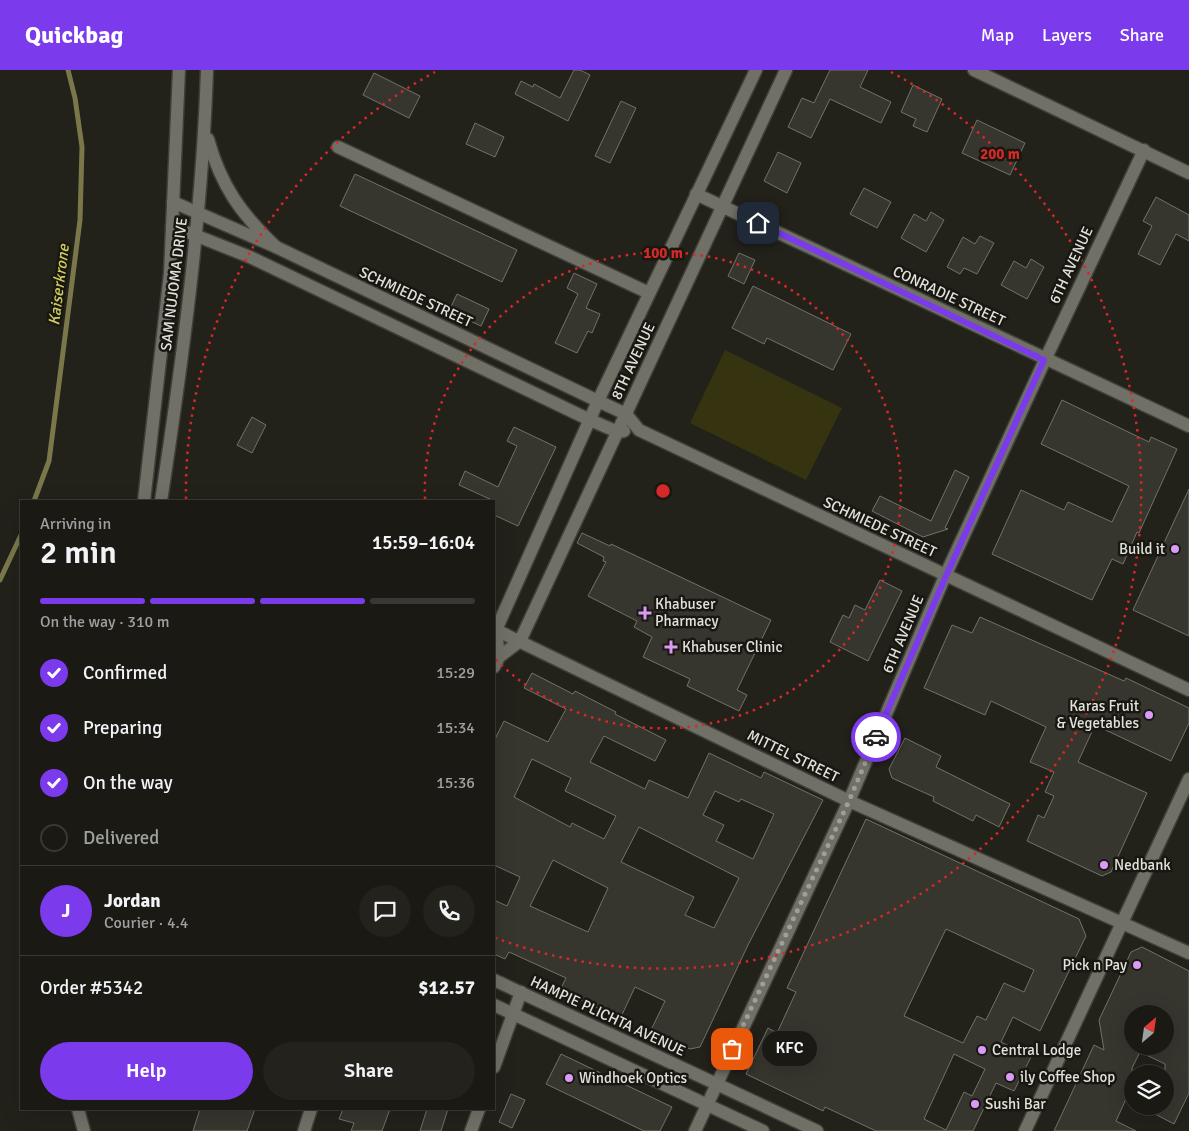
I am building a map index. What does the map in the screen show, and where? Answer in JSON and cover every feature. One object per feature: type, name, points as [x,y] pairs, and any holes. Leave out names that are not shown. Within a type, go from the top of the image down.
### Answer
[{"type":"street","name":"SAM NUJOMA DRIVE","points":[[144,500],[170,272],[179,70]]},
{"type":"street","name":"SAM NUJOMA DRIVE","points":[[161,500],[199,212],[207,70]]},
{"type":"street","name":"8TH AVENUE","points":[[496,662],[496,630],[598,401],[756,70]]},
{"type":"street","name":"8TH AVENUE","points":[[496,662],[520,641],[786,70]]},
{"type":"street","points":[[974,70],[1189,173]]},
{"type":"street","points":[[205,129],[213,158],[227,190],[249,221],[276,247]]},
{"type":"street","points":[[338,147],[649,293]]},
{"type":"street","name":"6TH AVENUE","points":[[695,1131],[849,801],[946,576],[1044,360],[1144,150]]},
{"type":"street","name":"CONRADIE STREET","points":[[696,194],[1044,360],[1189,426]]},
{"type":"street","name":"SCHMIEDE STREET","points":[[173,202],[276,247],[626,414],[639,430],[1189,690]]},
{"type":"street","points":[[172,226],[196,234],[352,304],[590,420],[618,432],[639,430]]},
{"type":"street","name":"MITTEL STREET","points":[[496,630],[849,801],[1189,953]]},
{"type":"street","points":[[1025,1131],[1189,779]]},
{"type":"street","name":"HAMPIE PLICHTA AVENUE","points":[[495,980],[817,1131]]},
{"type":"street","points":[[495,1064],[521,992]]},
{"type":"street","points":[[495,1005],[763,1131]]},
{"type":"street","points":[[78,1110],[84,1131]]},
{"type":"street","points":[[304,1131],[311,1110]]},
{"type":"street","points":[[471,1131],[479,1110]]},
{"type":"shaded area","points":[[725,350],[842,408],[806,480],[690,423]]},
{"type":"building","points":[[574,70],[580,70],[590,75],[568,121],[515,94],[521,81],[533,87],[534,84],[560,98]]},
{"type":"building","points":[[830,70],[868,70],[860,87],[891,102],[881,123],[830,99],[811,138],[788,127],[802,98],[814,103]]},
{"type":"building","points":[[374,73],[420,96],[409,118],[363,95]]},
{"type":"building","points":[[913,85],[942,99],[927,132],[913,126],[916,119],[901,112]]},
{"type":"building","points":[[621,101],[636,108],[610,163],[595,156]]},
{"type":"building","points":[[977,120],[1025,143],[1010,175],[962,153]]},
{"type":"building","points":[[475,123],[504,137],[495,157],[466,144]]},
{"type":"building","points":[[778,152],[801,163],[787,193],[764,181]]},
{"type":"building","points":[[355,174],[517,250],[502,282],[340,206]]},
{"type":"building","points":[[864,188],[891,202],[877,228],[850,214]]},
{"type":"building","points":[[1156,197],[1189,215],[1189,241],[1176,234],[1160,265],[1138,254],[1152,226],[1143,221]]},
{"type":"building","points":[[931,212],[944,220],[926,252],[901,238],[914,214],[926,221]]},
{"type":"building","points":[[980,236],[994,243],[977,274],[964,268],[960,274],[947,267],[963,237],[975,244]]},
{"type":"building","points":[[739,253],[755,260],[744,284],[728,276]]},
{"type":"building","points":[[1031,259],[1044,267],[1027,299],[1001,285],[1014,261],[1026,268]]},
{"type":"building","points":[[574,273],[597,284],[586,308],[600,314],[592,333],[588,331],[577,353],[555,343],[578,294],[567,288]]},
{"type":"building","points":[[753,286],[851,334],[833,370],[767,338],[764,344],[732,328]]},
{"type":"building","points":[[457,294],[489,309],[481,326],[449,311]]},
{"type":"building","points":[[1062,400],[1149,442],[1151,437],[1177,449],[1123,564],[1112,559],[1092,600],[992,554],[1021,490],[1064,510],[1068,502],[1112,522],[1129,486],[1041,444]]},
{"type":"building","points":[[252,417],[266,425],[252,453],[237,445]]},
{"type":"building","points":[[514,427],[556,447],[518,526],[495,515],[495,500],[459,485],[465,471],[498,487],[517,446],[507,441]]},
{"type":"building","points":[[955,470],[969,477],[945,528],[948,529],[923,537],[872,511],[880,496],[931,521]]},
{"type":"building","name":"Build it","points":[[1189,489],[1189,636],[1133,610]]},
{"type":"building","points":[[582,533],[610,546],[611,544],[771,620],[737,690],[747,695],[739,711],[687,686],[690,679],[643,657],[652,637],[634,627],[637,621],[588,596],[606,562],[603,561],[604,557],[577,543]]},
{"type":"building","points":[[880,580],[902,591],[868,661],[830,642],[843,615],[849,618],[855,605],[865,610]]},
{"type":"building","points":[[980,617],[1124,681],[1126,678],[1189,708],[1189,723],[1171,761],[1095,725],[1078,762],[1147,793],[1111,872],[1102,876],[1027,841],[1038,815],[1044,818],[1054,796],[1045,792],[1054,772],[1030,762],[1046,727],[991,701],[985,715],[924,688],[952,625],[972,633]]},
{"type":"building","points":[[532,673],[573,694],[575,691],[666,740],[655,761],[604,736],[590,762],[645,789],[649,780],[688,798],[709,753],[761,778],[764,772],[823,800],[748,945],[700,1047],[690,1049],[651,1030],[665,1001],[635,987],[620,1019],[560,990],[566,978],[509,952],[505,959],[495,954],[495,900],[507,906],[520,877],[495,865],[495,739],[504,721],[548,742],[566,709],[524,688]],"holes":[[[532,759],[571,778],[565,791],[616,816],[604,839],[572,823],[570,827],[514,797]],[[715,791],[739,802],[741,799],[774,814],[753,859],[716,841],[724,825],[703,815]],[[639,827],[739,878],[714,928],[685,915],[694,897],[621,862]],[[553,860],[608,888],[588,932],[530,906]]]},
{"type":"building","points":[[905,738],[941,756],[936,767],[1010,804],[999,827],[976,815],[973,821],[933,801],[934,797],[892,778],[889,769]]},
{"type":"building","points":[[866,819],[1079,919],[1086,936],[1040,1031],[1013,1017],[1001,1042],[1031,1057],[1014,1091],[996,1083],[973,1131],[876,1131],[825,1107],[823,1111],[746,1074],[768,1028],[777,1033],[796,992],[787,988]],"holes":[[[946,929],[1034,970],[1024,992],[1004,983],[986,1020],[977,1016],[963,1043],[904,1016]],[[954,1054],[985,1069],[972,1096],[964,1092],[946,1130],[924,1119]]]},
{"type":"building","points":[[1142,947],[1189,971],[1189,1093],[1174,1124],[1157,1115],[1174,1115],[1174,1065],[1165,1065],[1146,1055],[1174,1055],[1174,1005],[1124,1005],[1124,1055],[1138,1055],[1134,1065],[1124,1065],[1124,1103],[1116,1121],[1136,1131],[1054,1131],[1094,1045],[1104,1050],[1099,1020],[1131,952]]},
{"type":"building","points":[[561,1054],[672,1107],[660,1131],[644,1131],[546,1084]]},
{"type":"building","points":[[511,1094],[525,1100],[512,1128],[499,1122]]},
{"type":"building","points":[[200,1110],[255,1110],[247,1131],[193,1131]]},
{"type":"building","points":[[343,1110],[390,1110],[382,1131],[351,1131],[354,1123],[339,1119]]},
{"type":"building","points":[[427,1110],[448,1110],[441,1131],[420,1131]]},
{"type":"waterway","name":"Kaiserkrone","points":[[34,500],[49,461],[80,220],[82,147],[75,98],[68,70]]},
{"type":"waterway","name":"Kaiserkrone","points":[[0,580],[20,537]]},
{"type":"way so far","points":[[732,1049],[849,801],[876,737]]},
{"type":"place","name":"Build it","points":[[1175,549]]},
{"type":"place","name":"Khabuser Pharmacy","points":[[645,613]]},
{"type":"place","name":"Khabuser Clinic","points":[[671,647]]},
{"type":"place","name":"Karas Fruit & Vegetables","points":[[1149,715]]},
{"type":"place","name":"Nedbank","points":[[1104,865]]},
{"type":"place","name":"Pick n Pay","points":[[1137,965]]},
{"type":"place","name":"KFC","points":[[732,1049]]},
{"type":"place","name":"Central Lodge","points":[[982,1050]]},
{"type":"place","name":"ily Coffee Shop","points":[[1010,1077]]},
{"type":"place","name":"Windhoek Optics","points":[[569,1078]]},
{"type":"place","name":"Sushi Bar","points":[[975,1104]]},
{"type":"route","points":[[758,223],[1044,360],[946,576],[876,737]]}]
